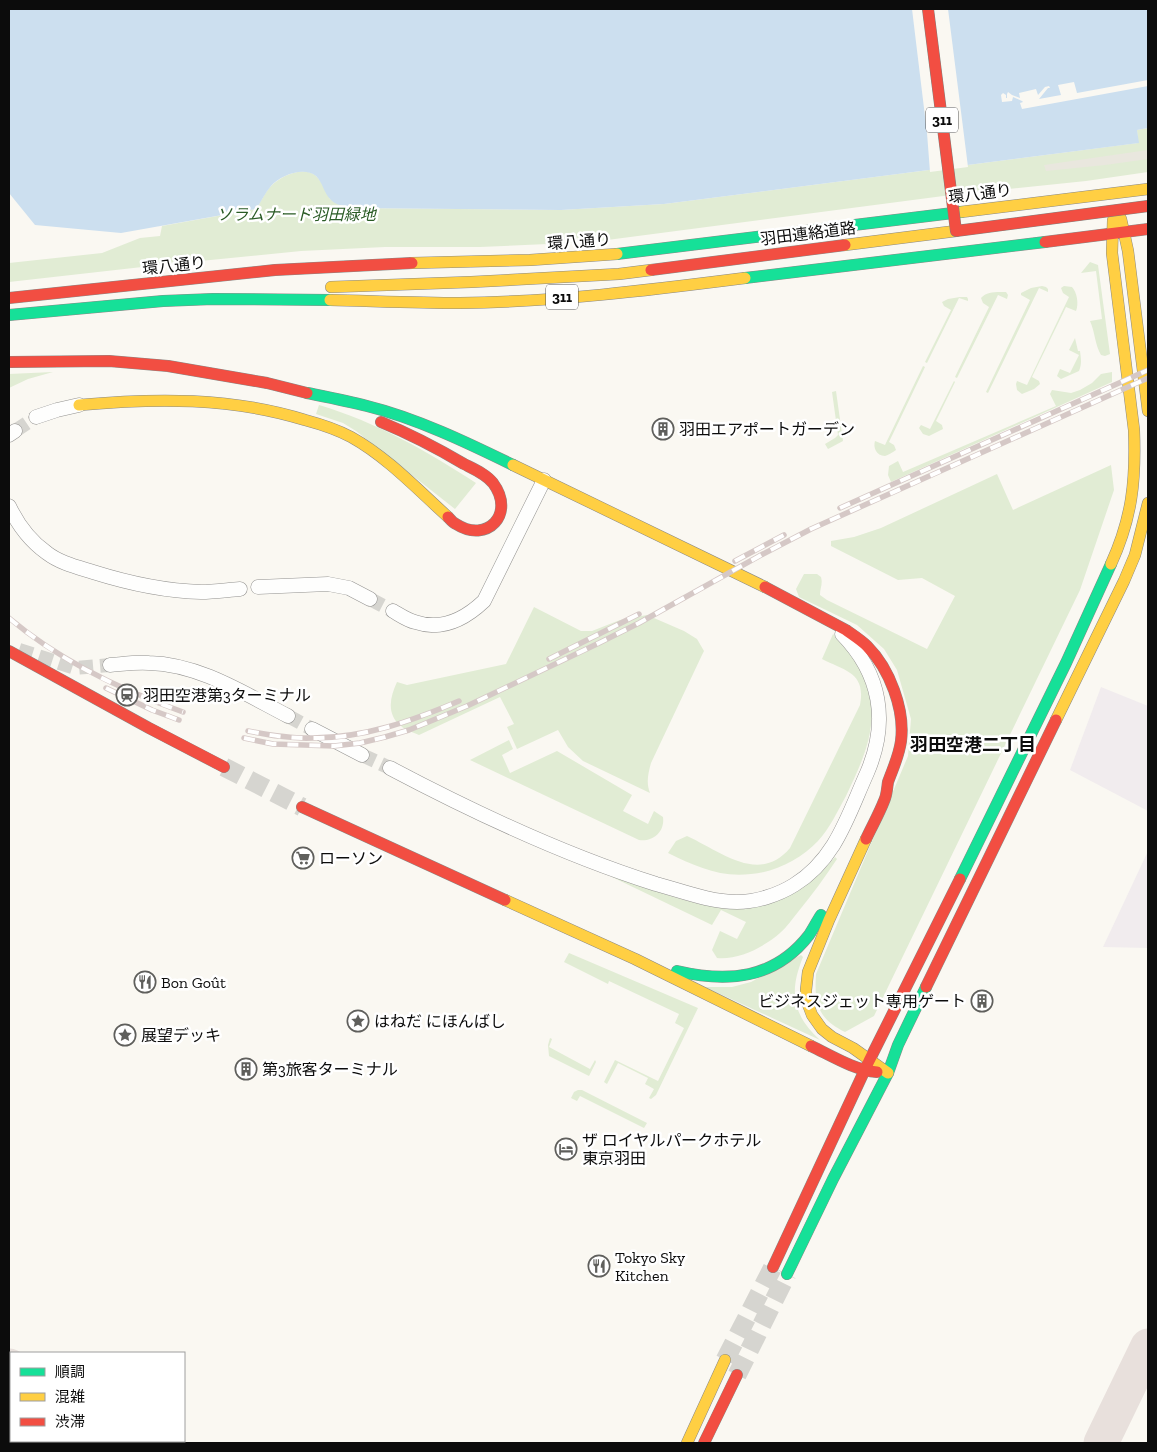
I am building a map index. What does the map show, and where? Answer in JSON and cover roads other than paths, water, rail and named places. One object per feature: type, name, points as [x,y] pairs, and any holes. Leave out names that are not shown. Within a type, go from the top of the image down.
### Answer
[{"type":"street","name":"311","points":[[928,9],[956,231]]},
{"type":"street","name":"環八通り","points":[[9,298],[275,270],[402,263],[589,257],[684,247],[1148,189]]},
{"type":"street","points":[[1114,193],[1124,232],[1148,411]]},
{"type":"street","points":[[773,1267],[868,1066],[1066,663],[1115,556],[1128,520],[1133,491],[1134,430],[1112,252],[1114,193]]},
{"type":"street","name":"羽田連絡道路","points":[[471,282],[620,274],[1148,206]]},
{"type":"street","name":"311","points":[[9,315],[163,301],[216,299],[460,303],[524,300],[625,292],[1148,229]]},
{"type":"street","points":[[275,270],[471,282]]},
{"type":"street","points":[[318,287],[471,282]]},
{"type":"street","points":[[216,299],[300,289]]},
{"type":"street","points":[[9,362],[81,361],[137,363],[220,374],[368,406],[428,427],[478,448],[787,598],[846,630],[868,647],[891,682],[897,698],[902,727],[898,756],[888,783],[885,799],[829,920],[808,972],[806,998],[814,1020],[827,1034],[853,1049],[868,1066]]},
{"type":"street","points":[[36,417],[79,405],[123,400],[217,401],[252,406],[318,423],[351,437],[412,484],[455,524],[463,529],[471,531],[488,528],[496,521],[501,513],[502,502],[491,481],[456,460],[342,401]]},
{"type":"street","points":[[393,611],[415,622],[429,625],[444,625],[456,621],[476,609],[484,601],[544,480]]},
{"type":"street","points":[[787,1274],[888,1073],[898,1045],[1124,581],[1135,554],[1148,503]]},
{"type":"street","points":[[9,506],[18,524],[38,546],[74,567],[135,584],[170,590],[202,592],[240,590]]},
{"type":"street","points":[[258,587],[328,584],[348,588],[370,599]]},
{"type":"street","points":[[390,768],[441,795],[516,829],[630,875],[724,901],[755,900],[773,895],[794,885],[813,870],[828,854],[840,835],[868,770],[878,738],[878,705],[870,676],[853,646],[824,619]]},
{"type":"street","points":[[10,648],[149,728],[224,767]]},
{"type":"street","points":[[110,666],[150,663],[195,671],[288,716]]},
{"type":"street","points":[[312,729],[362,755]]},
{"type":"street","points":[[635,959],[687,975],[718,979],[738,977],[760,971],[785,958],[802,943],[816,925],[878,795],[888,783]]},
{"type":"street","points":[[302,808],[635,959],[846,1063],[868,1066],[888,1073]]},
{"type":"street","points":[[687,1443],[725,1360]]},
{"type":"street","points":[[704,1443],[737,1375]]},
{"type":"water","points":[[9,9],[1148,9],[1148,128],[1137,130],[1139,143],[664,204],[561,210],[351,208],[332,201],[316,176],[311,173],[298,172],[275,182],[256,209],[121,233],[35,225],[9,193]]},
{"type":"tunnel","points":[[15,431],[36,417]]},
{"type":"tunnel","points":[[370,599],[393,611]]},
{"type":"tunnel","points":[[19,650],[75,668],[110,665]]},
{"type":"tunnel","points":[[288,716],[312,729]]},
{"type":"tunnel","points":[[362,755],[390,768]]},
{"type":"tunnel","points":[[224,767],[302,807]]},
{"type":"tunnel","points":[[725,1360],[773,1267]]},
{"type":"tunnel","points":[[737,1375],[787,1274]]},
{"type":"railway","points":[[840,508],[1148,370]]},
{"type":"railway","points":[[244,738],[273,744],[334,746],[360,743],[409,730],[467,706],[599,643],[811,529],[1148,378]]},
{"type":"railway","points":[[735,561],[784,535]]},
{"type":"railway","points":[[549,659],[639,614]]},
{"type":"railway","points":[[9,618],[49,648],[92,673],[137,694],[183,712]]},
{"type":"railway","points":[[106,688],[152,710],[179,720]]},
{"type":"railway","points":[[248,731],[297,738],[351,735],[388,727],[459,701]]},
{"type":"place","name":"羽田エアポートガーデン","points":[[663,429]]},
{"type":"place","name":"羽田空港第3ターミナル","points":[[127,695]]},
{"type":"place","name":"ローソン","points":[[303,858]]},
{"type":"place","name":"Bon Goût","points":[[145,982]]},
{"type":"place","name":"ビジネスジェット専用ゲート","points":[[982,1001]]},
{"type":"place","name":"はねだ にほんばし","points":[[358,1021]]},
{"type":"place","name":"展望デッキ","points":[[125,1035]]},
{"type":"place","name":"第3旅客ターミナル","points":[[246,1069]]},
{"type":"place","name":"ザ ロイヤルパークホテル 東京羽田","points":[[566,1149]]},
{"type":"place","name":"Tokyo Sky Kitchen","points":[[599,1266]]},
{"type":"district","name":"羽田空港二丁目","points":[[973,745]]},
{"type":"park label","name":"ソラムナード羽田緑地","points":[[296,214]]}]
